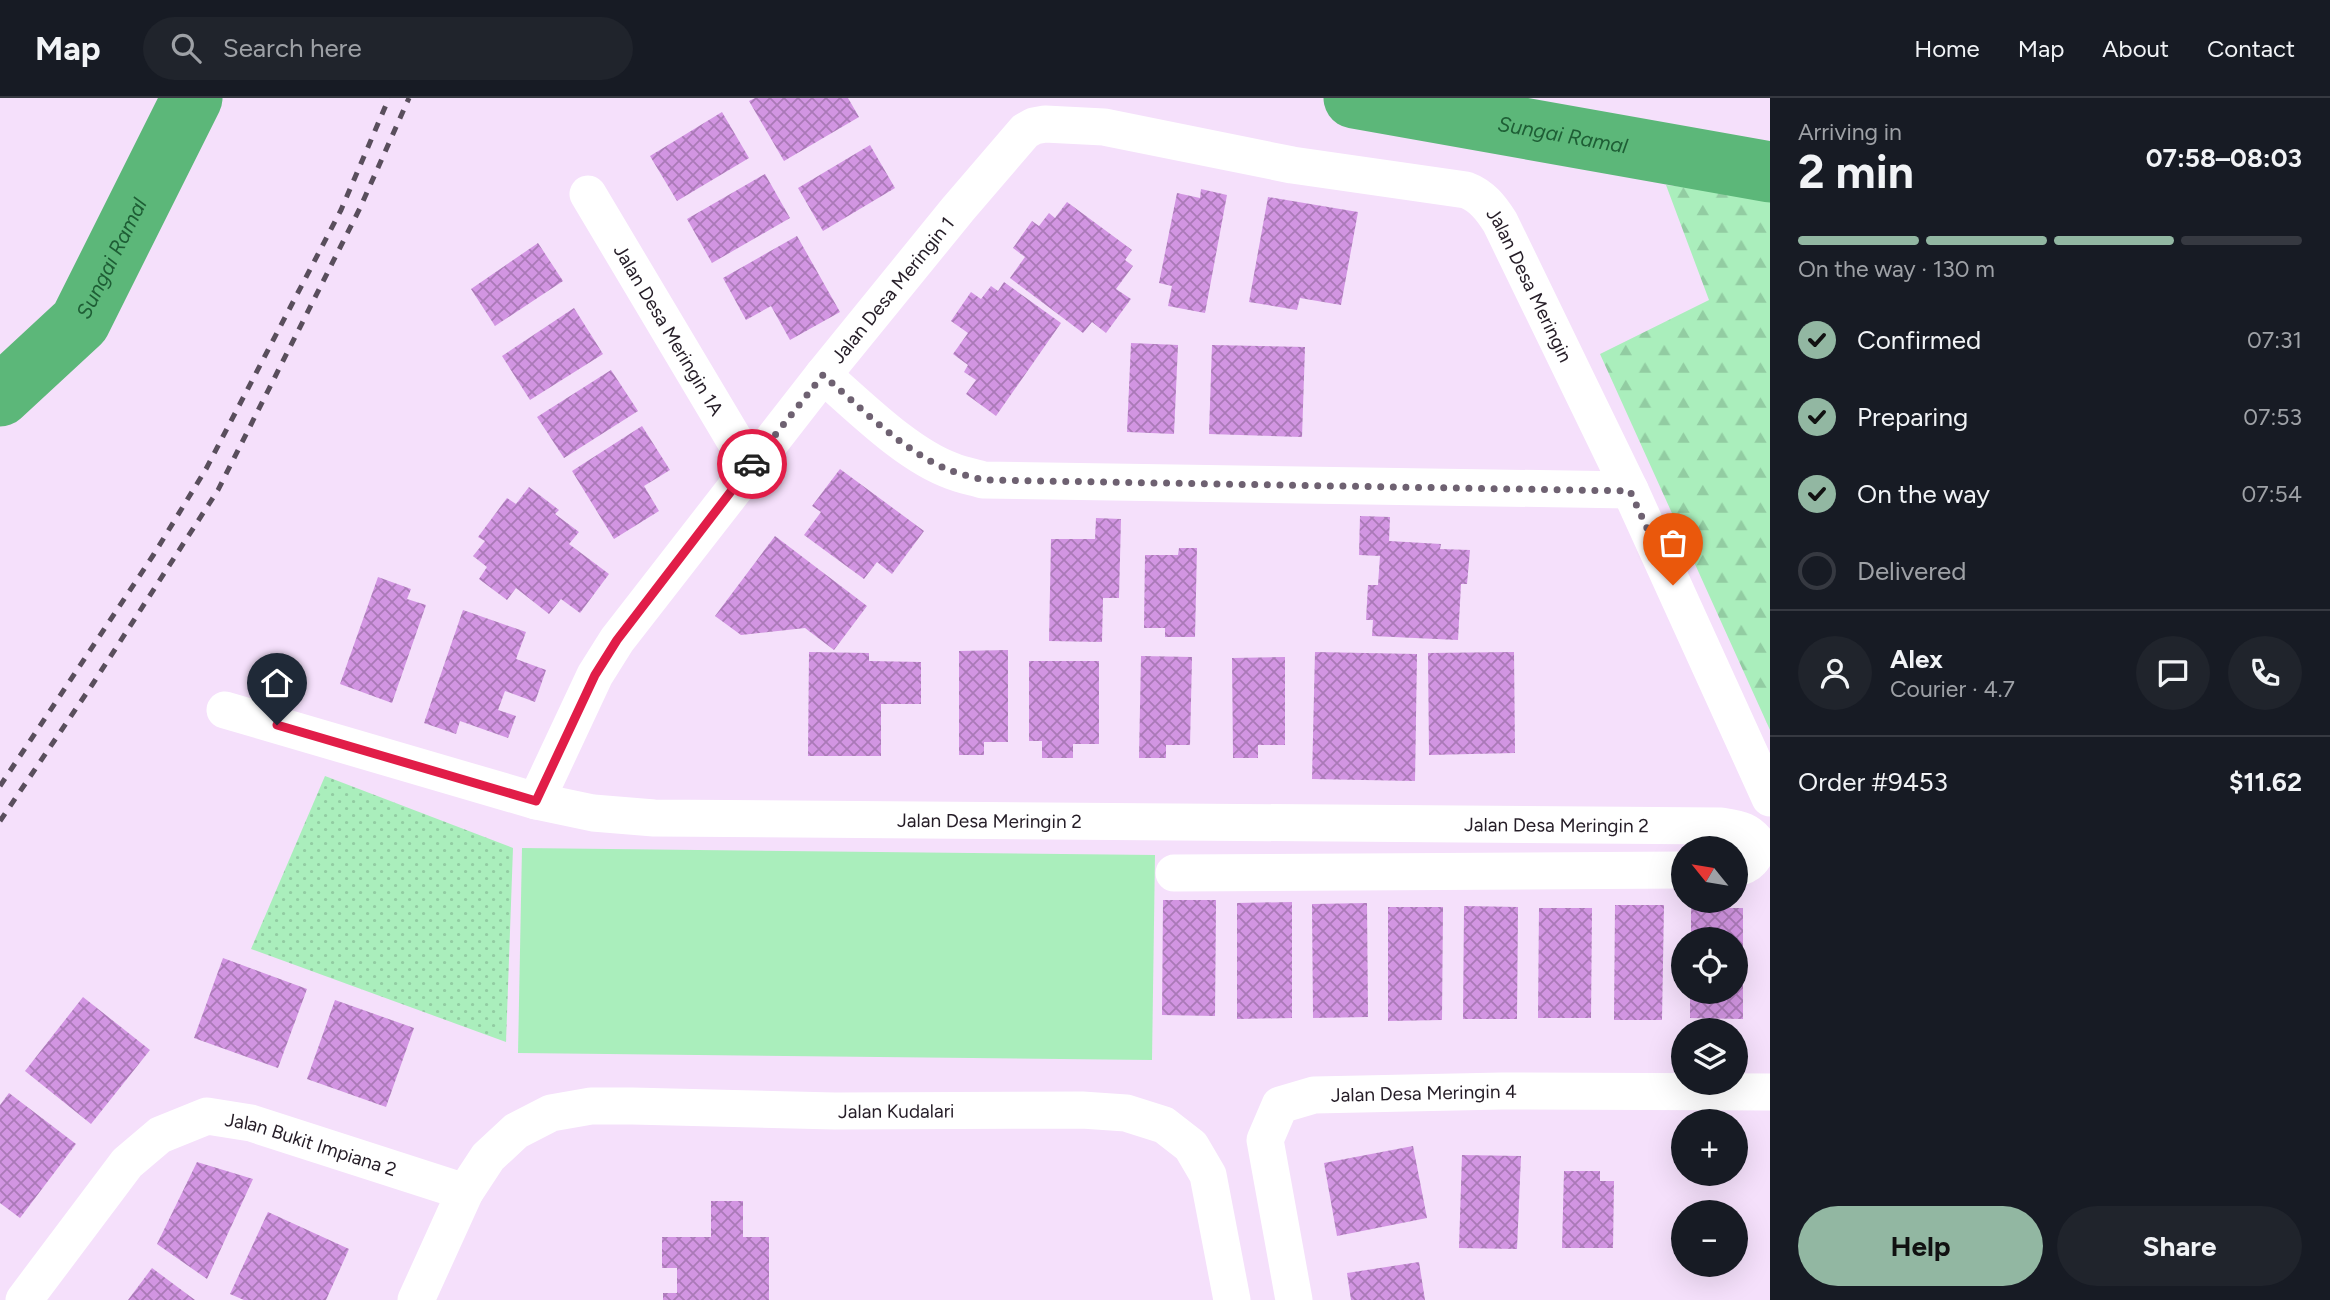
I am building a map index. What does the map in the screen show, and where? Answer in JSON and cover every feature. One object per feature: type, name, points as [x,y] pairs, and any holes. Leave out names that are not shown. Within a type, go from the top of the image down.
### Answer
[{"type":"street","name":"Jalan Desa Meringin","points":[[1025,131],[1034,126],[1106,113],[1292,165],[1466,190],[1476,194],[1500,222],[1630,491],[1770,798]]},
{"type":"street","name":"Jalan Desa Meringin 1","points":[[536,801],[589,687],[617,640],[750,466],[958,209],[1025,131]]},
{"type":"street","name":"Jalan Desa Meringin 1A","points":[[588,194],[750,466]]},
{"type":"street","points":[[823,375],[876,422],[920,454],[950,471],[983,480],[1630,491]]},
{"type":"street","name":"Jalan Desa Meringin 2","points":[[225,710],[536,801],[593,813],[654,818],[1721,826],[1738,828],[1752,835],[1755,854]]},
{"type":"street","points":[[1174,873],[1671,870]]},
{"type":"street","name":"Jalan Desa Meringin 4","points":[[1294,1300],[1265,1140],[1280,1105],[1314,1096],[1502,1091],[1770,1092]]},
{"type":"street","name":"Jalan Kudalari","points":[[416,1300],[465,1192],[488,1157],[516,1131],[551,1114],[590,1106],[835,1111],[1082,1110],[1126,1113],[1164,1125],[1191,1146],[1208,1175],[1232,1300]]},
{"type":"street","name":"Jalan Bukit Impiana 2","points":[[24,1300],[127,1163],[160,1135],[207,1116],[251,1123],[465,1192]]},
{"type":"green space","points":[[1666,185],[1770,196],[1770,730],[1600,354],[1709,300]]},
{"type":"green space","points":[[325,776],[513,848],[506,1042],[251,949]]},
{"type":"green space","points":[[522,848],[1155,855],[1152,1060],[518,1053]]},
{"type":"building","points":[[755,98],[848,98],[859,117],[784,161],[749,101]]},
{"type":"building","points":[[722,112],[749,158],[677,201],[650,156]]},
{"type":"building","points":[[870,145],[895,188],[823,231],[798,188]]},
{"type":"building","points":[[765,174],[790,218],[712,263],[687,219]]},
{"type":"building","points":[[1201,189],[1227,195],[1205,313],[1168,306],[1172,286],[1159,283],[1177,193],[1200,198]]},
{"type":"building","points":[[1268,197],[1358,212],[1341,305],[1300,298],[1297,310],[1249,302]]},
{"type":"building","points":[[1067,202],[1132,250],[1125,260],[1133,266],[1116,289],[1131,299],[1106,333],[1092,322],[1083,333],[1010,278],[1025,257],[1013,248],[1032,221],[1039,226],[1049,213],[1055,218]]},
{"type":"building","points":[[797,236],[840,312],[790,340],[771,306],[746,320],[723,278]]},
{"type":"building","points":[[538,243],[563,281],[495,326],[471,289]]},
{"type":"building","points":[[1004,282],[1061,323],[996,416],[966,394],[976,380],[964,372],[968,365],[953,354],[968,333],[951,321],[971,292],[981,299],[991,286],[998,291]]},
{"type":"building","points":[[574,308],[603,354],[530,400],[502,356]]},
{"type":"building","points":[[1131,343],[1178,345],[1174,434],[1127,432]]},
{"type":"building","points":[[1212,345],[1305,347],[1302,437],[1209,434]]},
{"type":"building","points":[[611,370],[638,411],[564,458],[537,417]]},
{"type":"building","points":[[642,426],[670,470],[644,486],[659,511],[614,539],[572,471]]},
{"type":"building","points":[[840,469],[924,531],[892,574],[877,562],[864,579],[804,535],[821,512],[812,506]]},
{"type":"building","points":[[529,487],[559,510],[555,514],[579,532],[569,544],[609,574],[580,613],[561,599],[549,614],[516,588],[507,600],[479,579],[487,567],[473,556],[485,541],[478,537],[507,498],[516,504]]},
{"type":"building","points":[[1360,516],[1390,517],[1389,541],[1441,544],[1440,549],[1470,550],[1467,584],[1461,584],[1458,640],[1372,636],[1373,620],[1366,620],[1368,585],[1378,585],[1380,556],[1359,555]]},
{"type":"building","points":[[1096,518],[1121,519],[1119,598],[1103,598],[1102,642],[1049,641],[1051,539],[1095,539]]},
{"type":"building","points":[[775,536],[867,606],[834,650],[805,628],[741,635],[715,616]]},
{"type":"building","points":[[1179,548],[1197,548],[1195,637],[1165,637],[1165,628],[1144,628],[1145,555],[1178,555]]},
{"type":"building","points":[[378,577],[411,589],[407,599],[426,605],[392,703],[340,684]]},
{"type":"building","points":[[463,610],[526,632],[516,659],[546,670],[535,702],[505,691],[498,710],[516,716],[508,738],[460,721],[456,734],[424,723]]},
{"type":"building","points":[[1008,650],[1008,742],[984,742],[984,755],[959,755],[959,651]]},
{"type":"building","points":[[809,652],[869,653],[869,661],[921,662],[921,704],[881,704],[881,756],[808,756]]},
{"type":"building","points":[[1315,652],[1417,654],[1415,781],[1312,779]]},
{"type":"building","points":[[1514,652],[1515,753],[1429,755],[1428,653]]},
{"type":"building","points":[[1141,656],[1192,657],[1190,745],[1166,745],[1166,758],[1139,758]]},
{"type":"building","points":[[1285,657],[1285,745],[1258,745],[1258,758],[1233,758],[1232,658]]},
{"type":"building","points":[[1029,661],[1099,661],[1099,744],[1073,744],[1073,758],[1042,758],[1042,741],[1029,741]]},
{"type":"building","points":[[1163,900],[1216,900],[1215,1016],[1162,1015]]},
{"type":"building","points":[[1292,902],[1292,1018],[1237,1019],[1237,903]]},
{"type":"building","points":[[1367,903],[1368,1017],[1313,1018],[1312,904]]},
{"type":"building","points":[[1615,905],[1664,905],[1662,1020],[1614,1020]]},
{"type":"building","points":[[1464,906],[1518,907],[1517,1019],[1463,1019]]},
{"type":"building","points":[[1388,907],[1443,907],[1442,1020],[1388,1021]]},
{"type":"building","points":[[1539,908],[1592,908],[1591,1018],[1538,1018]]},
{"type":"building","points":[[1691,914],[1743,914],[1743,927],[1691,927]]},
{"type":"building","points":[[223,958],[307,989],[278,1068],[194,1038]]},
{"type":"building","points":[[83,997],[150,1050],[91,1124],[25,1071]]},
{"type":"building","points":[[335,1000],[414,1028],[386,1107],[307,1079]]},
{"type":"building","points":[[1690,1004],[1743,1004],[1743,1018],[1690,1018]]},
{"type":"building","points":[[9,1093],[76,1144],[20,1218],[0,1203],[0,1105]]},
{"type":"building","points":[[1413,1146],[1427,1218],[1337,1236],[1324,1163]]},
{"type":"building","points":[[1462,1155],[1521,1156],[1517,1249],[1459,1248]]},
{"type":"building","points":[[197,1162],[253,1179],[207,1279],[157,1244]]},
{"type":"building","points":[[1564,1171],[1600,1171],[1600,1181],[1614,1181],[1613,1248],[1562,1248]]},
{"type":"building","points":[[711,1201],[743,1201],[743,1237],[769,1237],[769,1300],[663,1300],[663,1293],[677,1293],[677,1268],[662,1268],[662,1237],[711,1237]]},
{"type":"building","points":[[268,1212],[349,1249],[326,1300],[244,1300],[230,1294]]},
{"type":"building","points":[[1419,1262],[1425,1300],[1351,1300],[1347,1273]]},
{"type":"building","points":[[152,1268],[195,1300],[128,1300]]},
{"type":"waterway","name":"Sungai Ramal","points":[[0,396],[80,322],[192,98]]},
{"type":"waterway","name":"Sungai Ramal","points":[[1354,98],[1770,172]]},
{"type":"railway","points":[[0,786],[154,554],[206,469],[341,210],[389,98]]},
{"type":"railway","points":[[0,821],[218,490],[360,208],[409,98]]},
{"type":"way so far","points":[[752,464],[823,375],[876,422],[920,454],[950,471],[983,480],[1630,491],[1673,585]]},
{"type":"route","points":[[277,725],[536,801],[571,722],[617,640],[752,464]]}]
